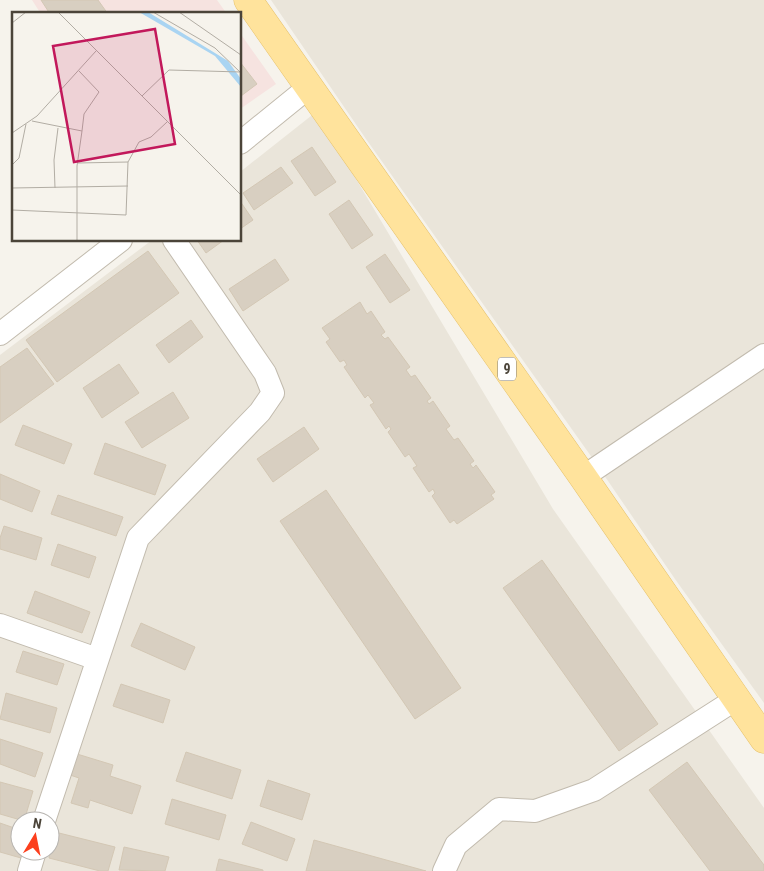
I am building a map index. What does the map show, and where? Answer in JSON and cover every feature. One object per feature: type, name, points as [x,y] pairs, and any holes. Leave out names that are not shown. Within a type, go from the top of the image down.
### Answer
[{"type":"main road","name":"9","points":[[248,0],[764,739]]},
{"type":"street","points":[[241,142],[309,87]]},
{"type":"street","points":[[0,334],[120,241]]},
{"type":"street","points":[[47,811],[138,538],[260,412],[273,393],[265,373],[175,241]]},
{"type":"street","points":[[583,478],[764,355]]},
{"type":"street","points":[[0,625],[98,659]]},
{"type":"street","points":[[444,871],[456,845],[499,808],[535,811],[594,790],[736,699]]},
{"type":"shaded area","points":[[32,0],[217,0],[226,12],[40,12]]},
{"type":"shaded area","points":[[271,0],[764,0],[764,703],[366,139]]},
{"type":"shaded area","points":[[241,34],[276,84],[241,108]]},
{"type":"shaded area","points":[[316,112],[553,509],[764,808],[764,871],[0,871],[0,355],[151,241],[241,241],[241,171]]},
{"type":"building","points":[[41,0],[98,0],[107,12],[49,12]]},
{"type":"building","points":[[241,63],[257,84],[241,96]]},
{"type":"building","points":[[312,147],[336,182],[315,196],[291,161]]},
{"type":"building","points":[[281,167],[293,183],[254,210],[243,193]]},
{"type":"building","points":[[349,200],[373,235],[352,249],[329,214]]},
{"type":"building","points":[[241,202],[253,220],[241,228]]},
{"type":"building","points":[[198,241],[223,241],[206,253]]},
{"type":"building","points":[[148,251],[179,293],[57,382],[26,340]]},
{"type":"building","points":[[385,254],[410,290],[390,303],[366,267]]},
{"type":"building","points":[[275,259],[289,280],[243,311],[229,289]]},
{"type":"building","points":[[360,302],[367,314],[371,311],[385,332],[381,335],[385,339],[388,337],[410,367],[406,370],[411,377],[415,375],[431,398],[427,401],[429,404],[433,401],[450,426],[446,429],[454,440],[458,438],[474,461],[470,464],[473,468],[476,465],[495,492],[491,495],[494,499],[457,524],[454,520],[450,523],[432,496],[435,493],[433,489],[429,492],[413,468],[417,466],[409,454],[405,457],[388,432],[391,429],[389,426],[386,429],[370,405],[374,403],[368,395],[365,398],[344,367],[347,365],[344,360],[340,362],[326,342],[330,339],[322,328]]},
{"type":"building","points":[[191,320],[203,337],[169,363],[156,345]]},
{"type":"building","points":[[27,348],[54,384],[0,423],[0,367]]},
{"type":"building","points":[[119,364],[139,393],[102,418],[83,388]]},
{"type":"building","points":[[173,392],[189,418],[142,448],[125,422]]},
{"type":"building","points":[[23,425],[72,444],[64,464],[15,445]]},
{"type":"building","points":[[304,427],[319,449],[273,482],[257,459]]},
{"type":"building","points":[[105,443],[166,465],[155,495],[94,474]]},
{"type":"building","points":[[0,474],[40,491],[32,512],[0,499]]},
{"type":"building","points":[[326,490],[461,688],[415,719],[280,521]]},
{"type":"building","points":[[58,495],[123,517],[116,536],[51,514]]},
{"type":"building","points":[[4,526],[42,538],[36,560],[0,549],[0,538]]},
{"type":"building","points":[[58,544],[96,557],[89,578],[51,565]]},
{"type":"building","points":[[542,560],[658,724],[619,751],[503,588]]},
{"type":"building","points":[[35,591],[90,612],[82,633],[27,613]]},
{"type":"building","points":[[141,623],[195,647],[185,670],[131,646]]},
{"type":"building","points":[[23,651],[64,664],[57,685],[16,672]]},
{"type":"building","points":[[121,684],[170,700],[163,723],[113,706]]},
{"type":"building","points":[[6,693],[57,708],[50,733],[0,719]]},
{"type":"building","points":[[0,739],[43,753],[35,777],[0,764]]},
{"type":"building","points":[[186,752],[241,770],[232,799],[176,781]]},
{"type":"building","points":[[77,754],[113,765],[110,776],[141,786],[132,814],[90,800],[88,808],[71,803],[79,778],[70,775]]},
{"type":"building","points":[[687,762],[764,865],[764,871],[710,871],[649,790]]},
{"type":"building","points":[[268,780],[310,794],[302,820],[260,806]]},
{"type":"building","points":[[0,782],[33,791],[27,811],[10,811],[10,817],[0,814]]},
{"type":"building","points":[[172,799],[226,815],[219,840],[165,824]]},
{"type":"building","points":[[251,822],[295,839],[287,861],[242,844]]},
{"type":"building","points":[[0,823],[10,826],[10,855],[0,852]]},
{"type":"building","points":[[60,833],[115,847],[108,871],[100,871],[60,861]]},
{"type":"building","points":[[314,840],[426,871],[306,871]]},
{"type":"building","points":[[124,847],[169,857],[165,871],[119,870]]},
{"type":"building","points":[[219,859],[263,870],[263,871],[216,871]]}]
